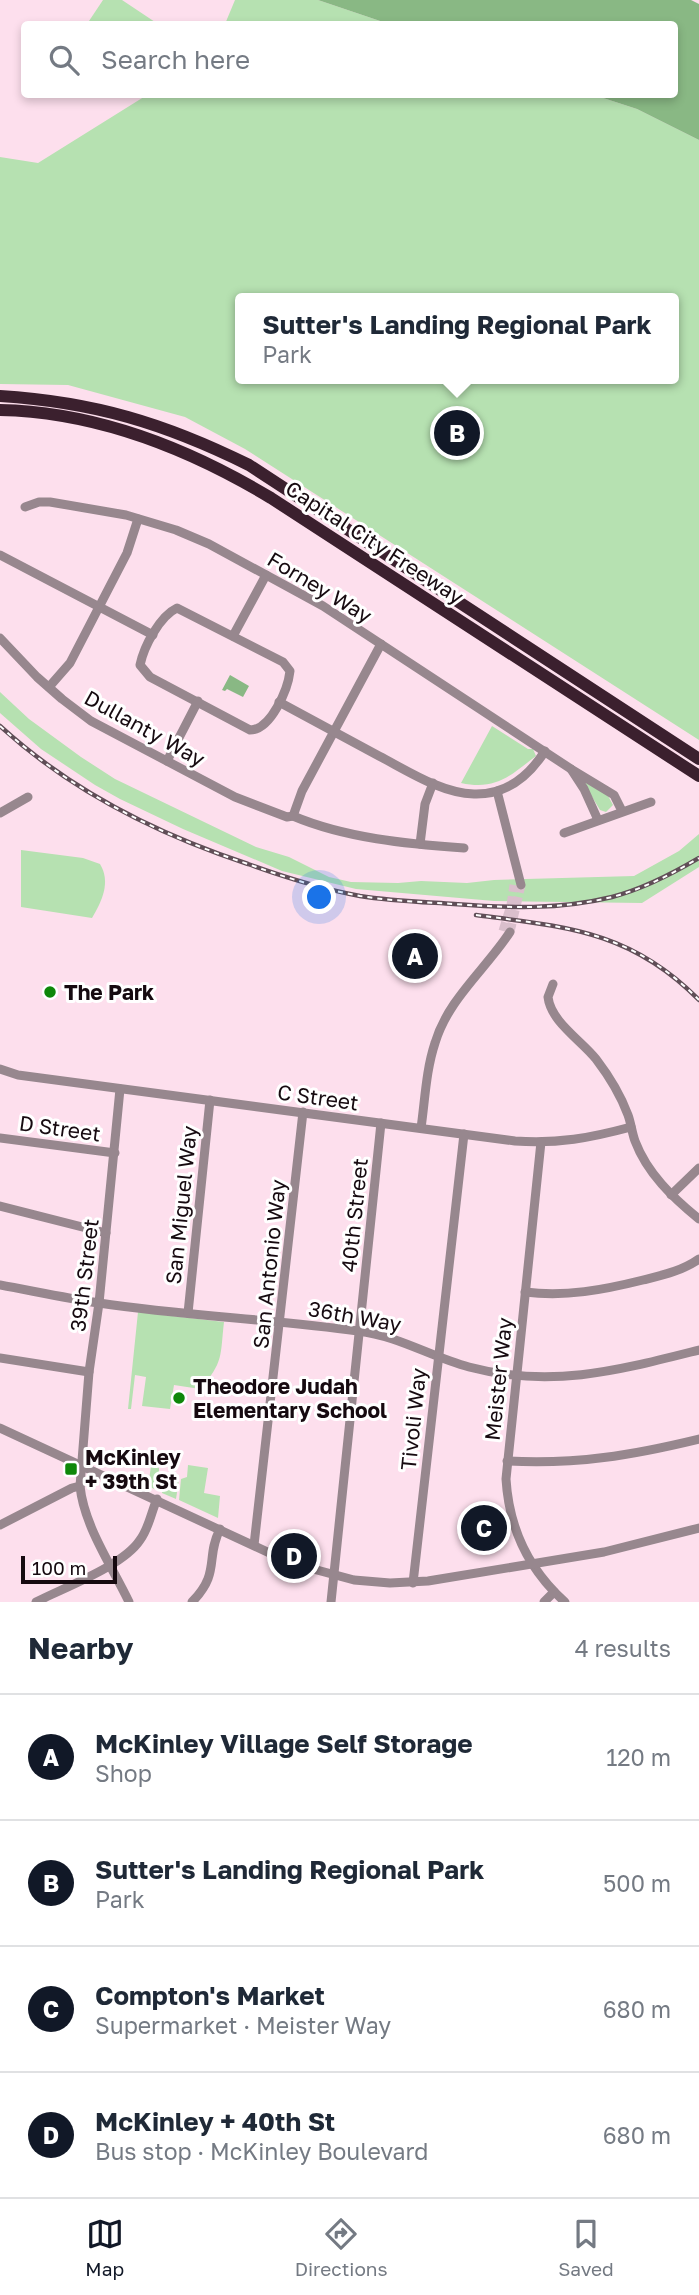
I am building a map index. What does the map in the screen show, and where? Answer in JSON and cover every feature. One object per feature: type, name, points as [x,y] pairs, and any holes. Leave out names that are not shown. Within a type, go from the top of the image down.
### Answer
[{"type":"highway","name":"Capital City Freeway","points":[[0,396],[42,398],[96,407],[149,421],[200,441],[248,465],[699,759]]},
{"type":"highway","name":"Capital City Freeway","points":[[0,410],[71,417],[124,430],[175,447],[225,470],[699,776]]},
{"type":"street","name":"Forney Way","points":[[24,507],[50,502],[138,519],[176,530],[209,544],[323,606],[614,795],[622,811]]},
{"type":"street","points":[[49,687],[70,663],[127,553],[138,519]]},
{"type":"street","points":[[0,555],[153,635]]},
{"type":"street","points":[[233,636],[266,575]]},
{"type":"street","points":[[177,608],[233,636],[283,663],[290,671],[289,681],[279,702],[265,726],[257,730],[250,730],[150,677],[140,664],[153,635],[166,617],[177,608]]},
{"type":"street","name":"Dullanty Way","points":[[0,638],[49,687],[91,721],[235,797],[318,827],[420,844],[464,848]]},
{"type":"street","points":[[293,816],[302,791],[381,644]]},
{"type":"street","points":[[167,761],[198,701]]},
{"type":"street","points":[[279,702],[433,783],[474,794],[497,791],[517,782],[545,751]]},
{"type":"street","name":"Forney Way","points":[[571,769],[584,789],[598,820]]},
{"type":"street","points":[[420,844],[425,803],[433,783]]},
{"type":"street","points":[[497,791],[514,858],[517,885]]},
{"type":"street","points":[[0,813],[28,797]]},
{"type":"street","points":[[564,833],[651,802]]},
{"type":"street","points":[[421,1128],[435,1042],[444,1021],[460,995],[497,949],[507,931]]},
{"type":"street","points":[[553,984],[548,997],[554,1015],[604,1070],[621,1101],[636,1143],[648,1164],[671,1195],[699,1219]]},
{"type":"street","name":"C Street","points":[[0,1069],[18,1075],[120,1089],[541,1142],[587,1139],[631,1127]]},
{"type":"street","name":"39th Street","points":[[81,1465],[120,1089]]},
{"type":"street","name":"San Miguel Way","points":[[188,1313],[210,1100]]},
{"type":"street","name":"San Antonio Way","points":[[254,1545],[303,1112]]},
{"type":"street","name":"40th Street","points":[[331,1602],[381,1123]]},
{"type":"street","name":"Tivoli Way","points":[[413,1583],[464,1134]]},
{"type":"street","name":"D Street","points":[[0,1138],[115,1153]]},
{"type":"street","name":"Meister Way","points":[[541,1142],[506,1461],[507,1496],[519,1540],[531,1563],[565,1602]]},
{"type":"street","points":[[671,1195],[699,1168]]},
{"type":"street","points":[[0,1206],[106,1233]]},
{"type":"street","points":[[525,1292],[566,1295],[601,1290],[672,1273],[699,1259]]},
{"type":"street","name":"36th Way","points":[[0,1285],[99,1303],[360,1331],[405,1342],[470,1367],[516,1376],[595,1374],[699,1350]]},
{"type":"street","points":[[0,1358],[89,1372]]},
{"type":"street","points":[[0,1428],[291,1563],[333,1576],[373,1582],[413,1583],[604,1552],[699,1528]]},
{"type":"street","points":[[506,1461],[556,1463],[596,1460],[699,1439]]},
{"type":"street","points":[[81,1465],[80,1486],[85,1513],[129,1602]]},
{"type":"street","points":[[0,1525],[80,1486]]},
{"type":"street","points":[[36,1602],[130,1552],[142,1538],[157,1499]]},
{"type":"street","points":[[192,1602],[206,1586],[211,1575],[216,1536],[220,1529]]},
{"type":"street","points":[[544,1602],[554,1592]]},
{"type":"shaded area","points":[[103,0],[122,0],[154,21],[89,21]]},
{"type":"shaded area","points":[[235,0],[318,0],[380,21],[226,21]]},
{"type":"shaded area","points":[[318,0],[691,0],[699,4],[699,140],[637,109],[603,98],[678,98],[678,21],[380,21]]},
{"type":"shaded area","points":[[142,98],[603,98],[637,109],[699,140],[699,740],[245,449],[185,417],[68,385],[0,384],[0,157],[38,163]]},
{"type":"shaded area","points":[[230,675],[249,686],[243,697],[227,689],[222,690]]},
{"type":"shaded area","points":[[0,692],[29,719],[115,779],[256,847],[289,857],[329,877],[351,882],[467,883],[634,876],[679,851],[699,834],[699,867],[642,903],[494,901],[356,889],[282,871],[183,829],[95,785],[41,749],[0,713]]},
{"type":"shaded area","points":[[492,726],[528,749],[533,749],[536,756],[511,775],[494,783],[461,783]]},
{"type":"shaded area","points":[[580,777],[607,794],[613,805],[606,812],[600,810]]},
{"type":"shaded area","points":[[21,850],[83,858],[100,864],[105,885],[92,918],[21,907]]},
{"type":"shaded area","points":[[138,1312],[224,1322],[220,1358],[213,1372],[200,1389],[174,1385],[170,1409],[142,1406],[146,1377],[135,1375],[131,1409],[128,1409]]},
{"type":"shaded area","points":[[188,1465],[208,1468],[204,1493],[220,1496],[218,1518],[179,1500],[181,1479],[187,1477]]},
{"type":"shaded area","points":[[151,1466],[159,1468],[159,1491],[125,1476],[125,1473],[149,1480]]},
{"type":"shaded area","points":[[164,1474],[177,1476],[179,1479],[176,1499],[162,1493]]},
{"type":"tunnel","points":[[503,931],[514,885]]},
{"type":"tunnel","points":[[510,932],[521,885]]},
{"type":"railway","points":[[0,726],[56,771],[116,808],[148,824],[275,874],[360,896],[494,906],[573,904],[635,890],[699,858]]},
{"type":"railway","points":[[476,915],[569,929],[623,946],[674,977],[699,1000]]},
{"type":"place","name":"Sutter's Landing Regional Park","points":[[457,433]]},
{"type":"place","name":"McKinley Village Self Storage","points":[[415,956]]},
{"type":"place","name":"The Park","points":[[50,992]]},
{"type":"place","name":"Theodore Judah Elementary School","points":[[179,1398]]},
{"type":"place","name":"McKinley + 39th St","points":[[71,1469]]},
{"type":"place","name":"Compton's Market","points":[[484,1528]]},
{"type":"place","name":"McKinley + 40th St","points":[[294,1556]]}]
